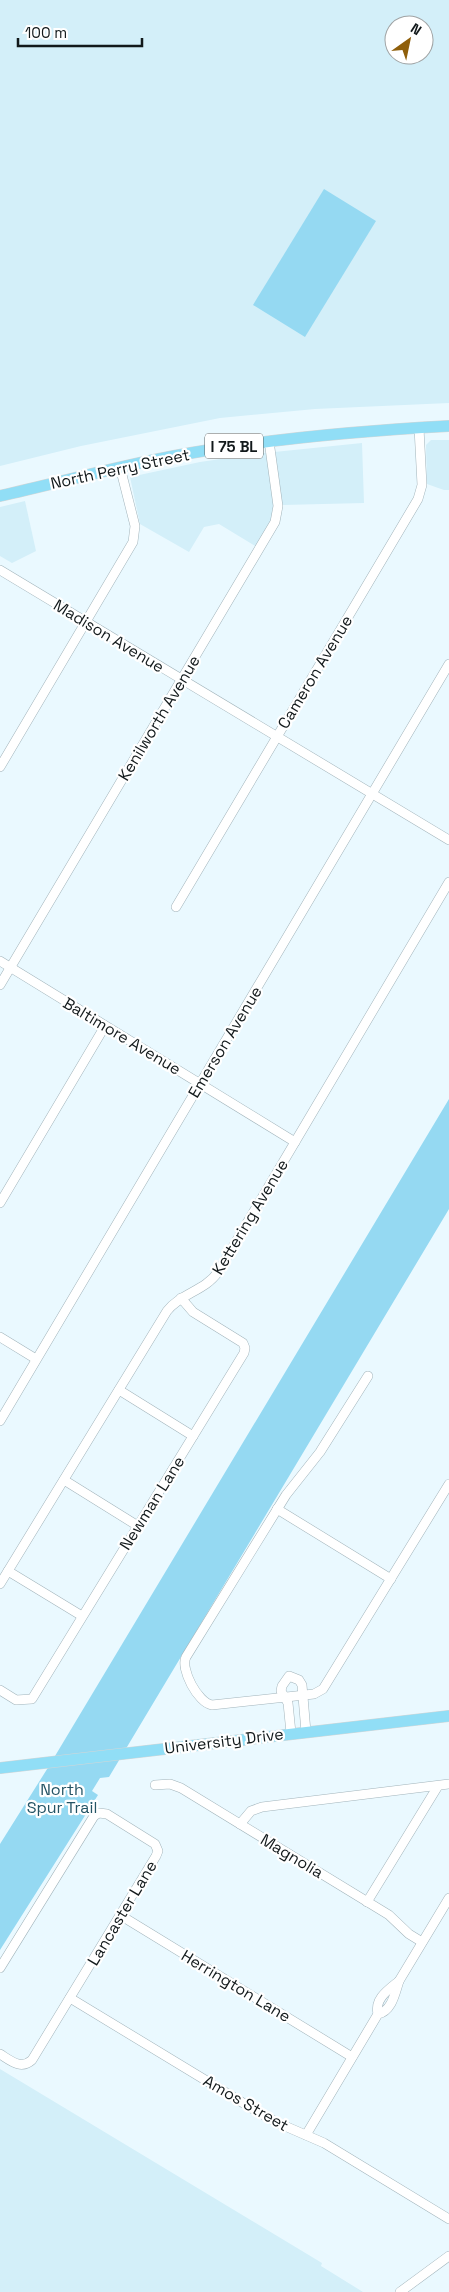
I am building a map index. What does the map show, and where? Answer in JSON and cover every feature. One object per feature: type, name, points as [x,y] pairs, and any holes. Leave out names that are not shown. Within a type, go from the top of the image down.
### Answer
[{"type":"main road","name":"North Perry Street","points":[[0,496],[120,467],[269,441],[348,432],[449,426]]},
{"type":"main road","name":"University Drive","points":[[0,1768],[449,1716]]},
{"type":"street","name":"Cameron Avenue","points":[[176,907],[419,497],[422,482],[419,428]]},
{"type":"street","name":"Kenilworth Avenue","points":[[0,985],[275,522],[278,506],[269,441]]},
{"type":"street","points":[[0,768],[134,539],[135,526],[120,467]]},
{"type":"street","name":"Madison Avenue","points":[[0,570],[449,840]]},
{"type":"street","name":"Emerson Avenue","points":[[0,1421],[449,664]]},
{"type":"street","name":"Kettering Avenue","points":[[0,1584],[166,1314],[182,1298],[204,1286],[215,1276],[449,882]]},
{"type":"street","name":"Baltimore Avenue","points":[[0,962],[295,1142]]},
{"type":"street","points":[[0,1203],[105,1026]]},
{"type":"street","name":"Newman Lane","points":[[0,1690],[16,1700],[32,1699],[245,1348],[241,1342],[193,1312],[182,1298]]},
{"type":"street","points":[[0,1337],[36,1359]]},
{"type":"street","points":[[368,1376],[320,1452],[295,1482],[277,1508],[186,1657],[183,1666],[201,1699],[207,1704],[302,1695],[318,1692],[326,1686],[449,1484]]},
{"type":"street","points":[[119,1390],[193,1436]]},
{"type":"street","points":[[64,1480],[138,1526]]},
{"type":"street","points":[[277,1508],[391,1579]]},
{"type":"street","points":[[8,1571],[82,1616]]},
{"type":"street","points":[[292,1733],[288,1703],[281,1688],[286,1678],[291,1676],[300,1682],[306,1732]]},
{"type":"street","points":[[240,1824],[248,1813],[258,1808],[449,1784]]},
{"type":"street","name":"Magnolia","points":[[155,1785],[177,1786],[391,1916],[409,1934],[422,1942]]},
{"type":"street","points":[[367,1902],[438,1786]]},
{"type":"street","name":"Lancaster Lane","points":[[0,1968],[92,1817],[99,1813],[106,1814],[154,1842],[158,1849],[156,1856],[30,2062],[20,2065],[0,2054]]},
{"type":"street","points":[[306,2135],[378,2014],[377,2007],[382,1996],[399,1981],[449,1898]]},
{"type":"street","name":"Herrington Lane","points":[[120,1915],[352,2057]]},
{"type":"street","name":"Amos Street","points":[[70,1998],[253,2110],[278,2124],[324,2143],[449,2219]]},
{"type":"street","points":[[400,2292],[449,2256]]},
{"type":"shaded area","points":[[0,0],[449,0],[449,403],[315,409],[220,418],[81,446],[0,466]]},
{"type":"shaded area","points":[[431,440],[449,440],[449,490],[427,484],[426,445]]},
{"type":"shaded area","points":[[362,443],[364,503],[283,505],[257,547],[219,524],[204,527],[189,552],[140,524],[130,477],[200,462],[255,454]]},
{"type":"shaded area","points":[[25,501],[36,551],[12,563],[0,556],[0,507]]},
{"type":"shaded area","points":[[0,2069],[322,2263],[321,2266],[363,2292],[0,2292]]},
{"type":"green space","points":[[324,189],[376,221],[305,337],[253,305]]},
{"type":"green space","name":"North Spur Trail","points":[[449,1099],[449,1209],[109,1777],[100,1778],[92,1791],[98,1795],[0,1950],[0,1844],[49,1766]]}]
